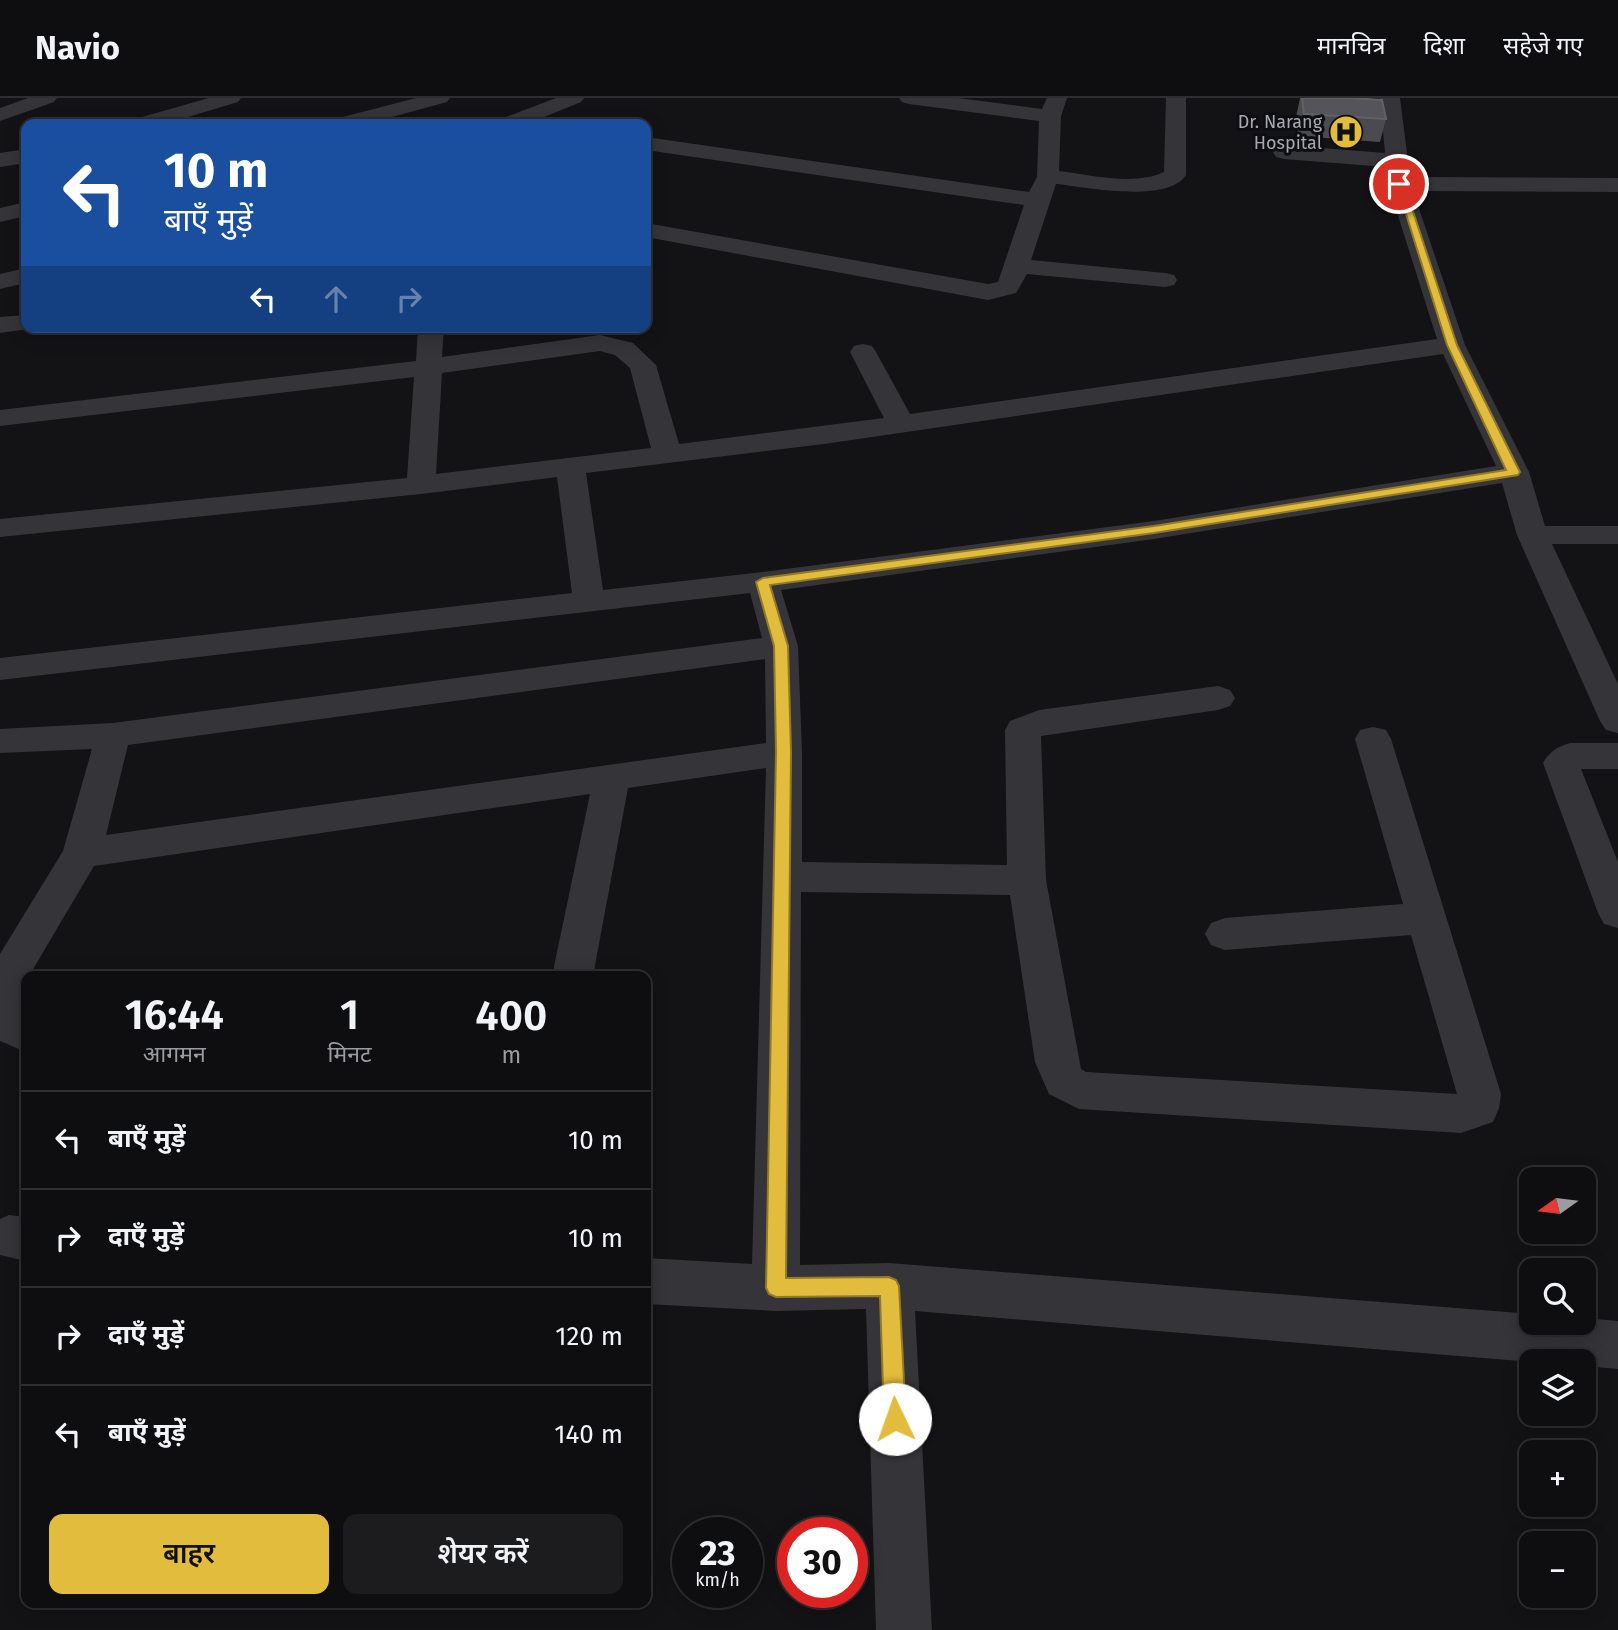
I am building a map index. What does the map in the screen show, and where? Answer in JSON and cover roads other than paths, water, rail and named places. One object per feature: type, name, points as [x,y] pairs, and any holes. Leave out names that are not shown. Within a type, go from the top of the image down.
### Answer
[{"type":"street","points":[[0,115],[47,98]]},
{"type":"street","points":[[160,119],[231,98]]},
{"type":"street","points":[[362,119],[440,98]]},
{"type":"street","points":[[522,119],[574,98]]},
{"type":"street","points":[[651,238],[988,292],[1007,288],[1037,200],[1048,177],[1054,107],[909,98]]},
{"type":"street","points":[[1048,177],[1143,184],[1165,182],[1175,175],[1176,98]]},
{"type":"street","points":[[1390,98],[1398,173],[1452,345],[1514,472],[1532,535],[1618,720]]},
{"type":"street","points":[[651,145],[1037,200]]},
{"type":"street","points":[[1284,152],[1398,173],[1618,185]]},
{"type":"street","points":[[0,160],[21,157]]},
{"type":"street","points":[[0,215],[21,210]]},
{"type":"street","points":[[1016,266],[1165,280]]},
{"type":"street","points":[[0,282],[21,276]]},
{"type":"street","points":[[0,325],[21,323]]},
{"type":"street","points":[[421,485],[432,333]]},
{"type":"street","points":[[0,418],[429,367],[600,343],[624,349],[643,365],[667,455]]},
{"type":"street","points":[[0,528],[421,485],[667,455],[1452,345]]},
{"type":"street","points":[[863,352],[901,424]]},
{"type":"street","points":[[570,467],[589,602]]},
{"type":"street","points":[[0,669],[763,582],[1154,530],[1514,472]]},
{"type":"street","points":[[1532,535],[1618,535]]},
{"type":"street","points":[[763,582],[781,646],[783,752],[776,1288]]},
{"type":"street","points":[[0,741],[113,735],[781,646]]},
{"type":"street","points":[[1218,698],[1039,722],[1023,730],[1027,880],[1057,1062],[1064,1081],[1079,1090],[1461,1114],[1477,1108],[1479,1094],[1373,738]]},
{"type":"street","points":[[21,1031],[9,1025],[3,995],[9,975],[82,853],[113,735]]},
{"type":"street","points":[[82,853],[783,752]]},
{"type":"street","points":[[1618,757],[1570,756],[1561,763],[1618,913]]},
{"type":"street","points":[[574,971],[612,778]]},
{"type":"street","points":[[782,877],[1027,880]]},
{"type":"street","points":[[1225,934],[1426,918]]},
{"type":"street","points":[[651,1281],[776,1288],[889,1286],[1618,1345]]},
{"type":"street","points":[[889,1286],[904,1630]]},
{"type":"place","name":"Dr. Narang Hospital","points":[[1346,132]]}]
